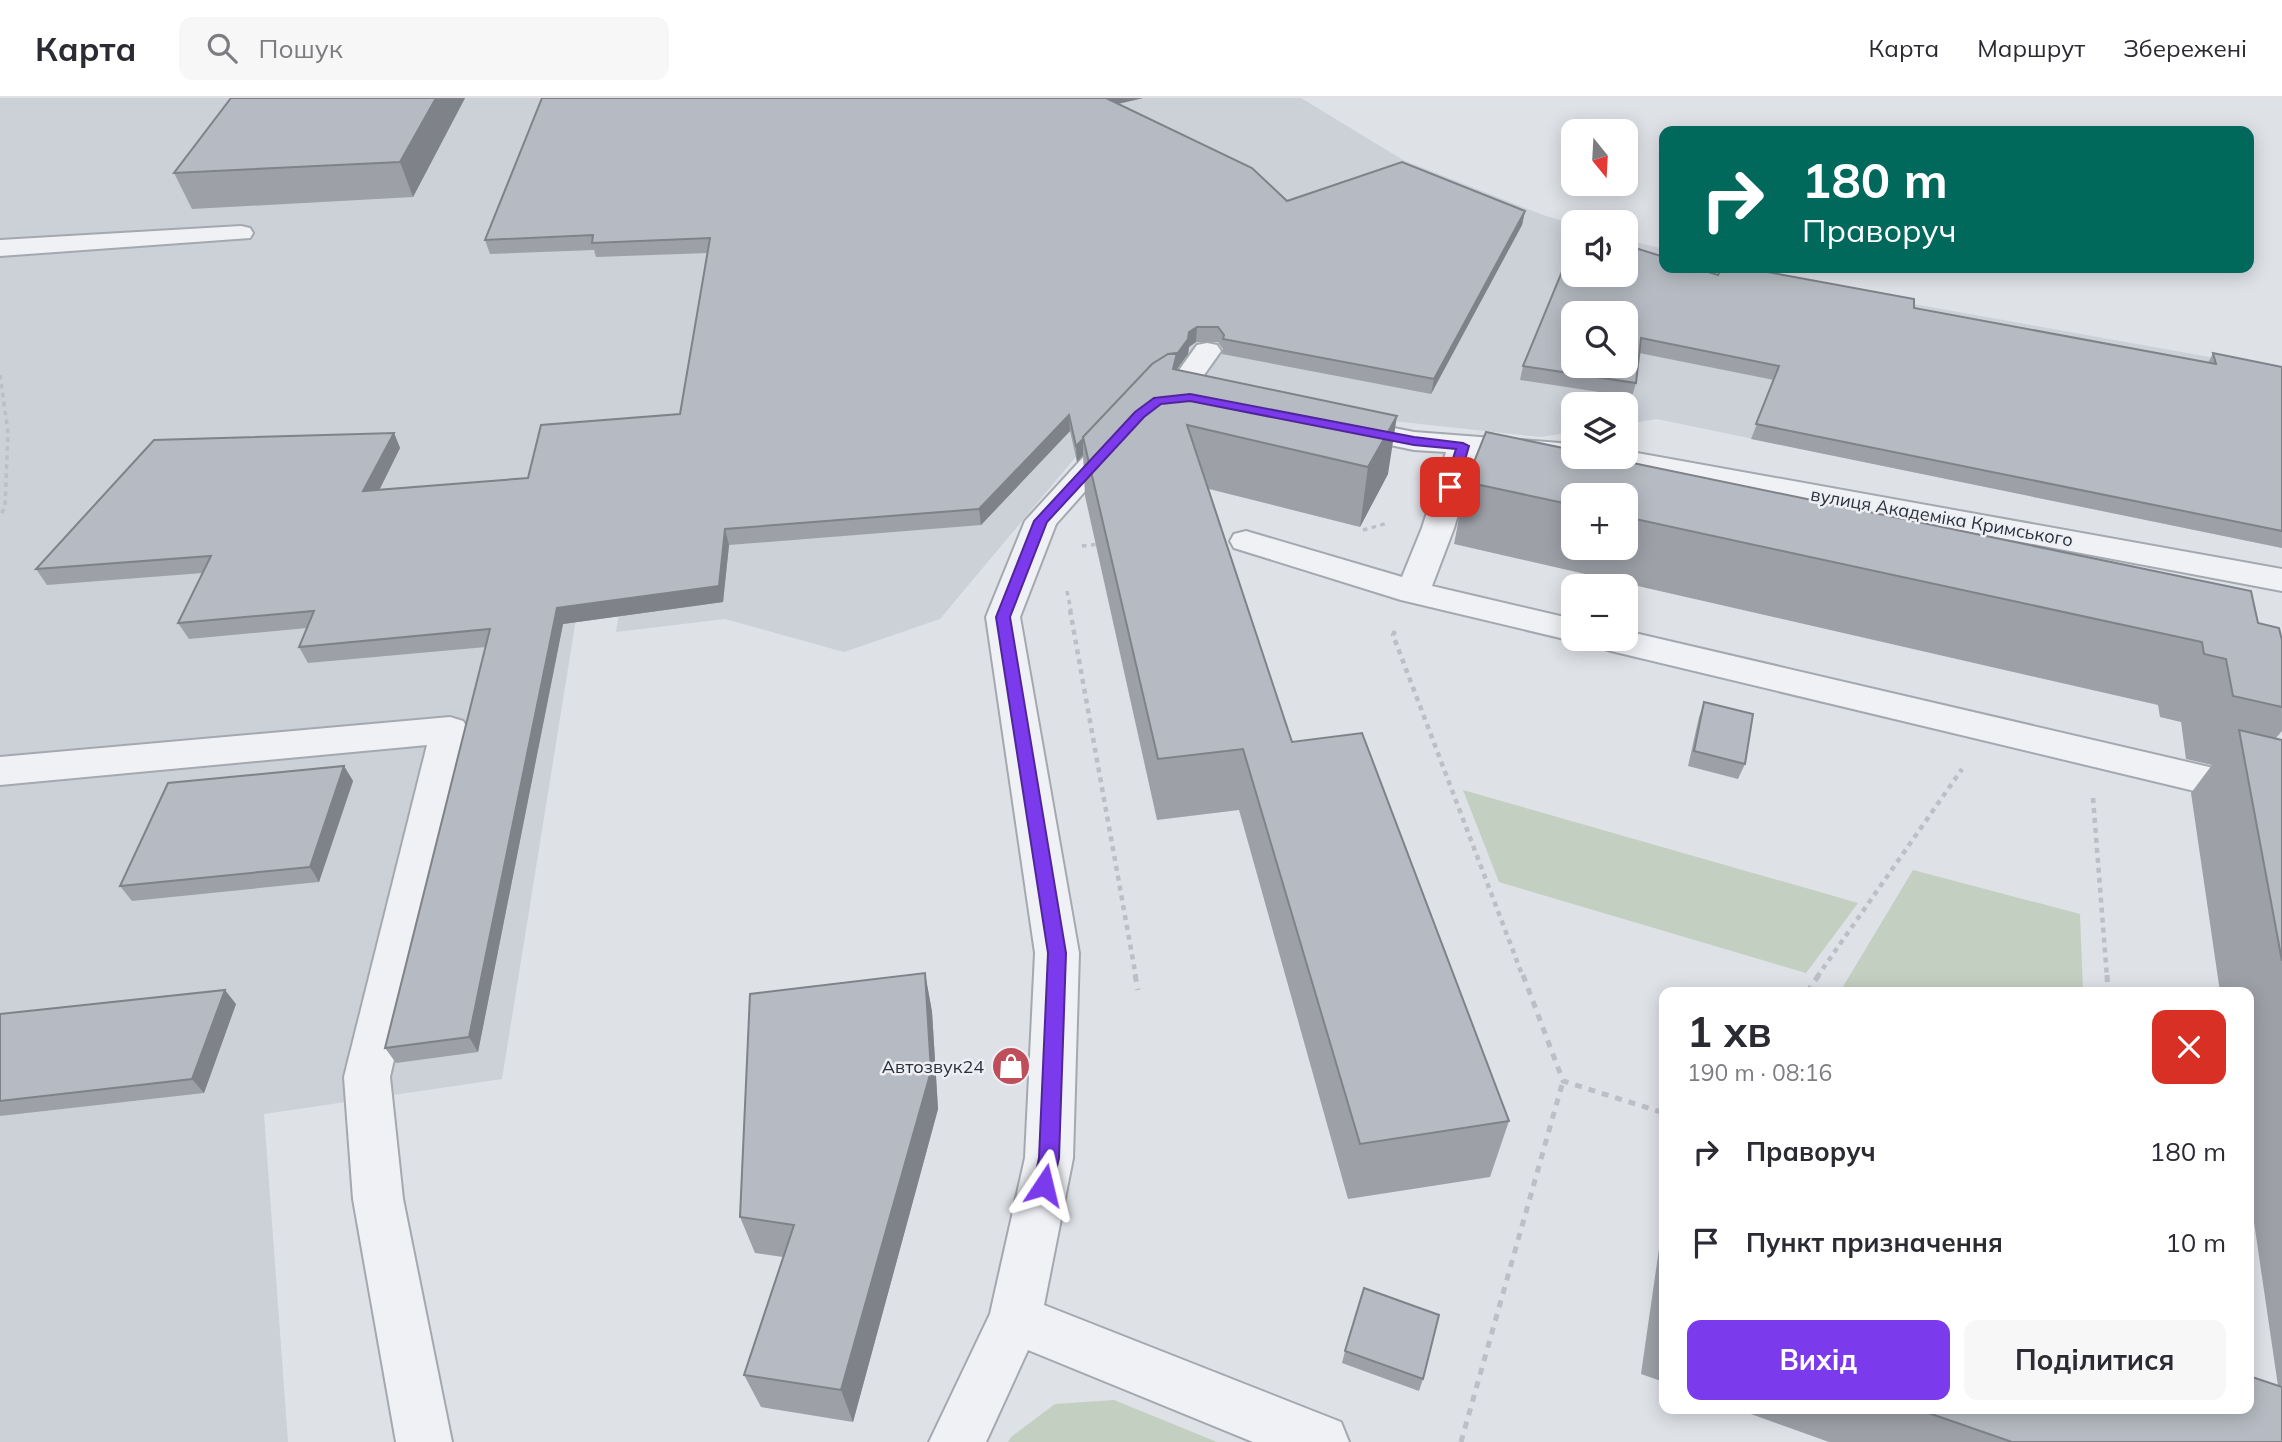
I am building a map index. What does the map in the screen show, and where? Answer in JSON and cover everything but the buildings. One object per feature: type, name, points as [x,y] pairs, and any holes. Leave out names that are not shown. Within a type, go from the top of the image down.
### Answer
[{"type":"street","points":[[0,248],[241,233]]},
{"type":"street","points":[[1172,400],[1207,351]]},
{"type":"street","points":[[957,1442],[1015,1319],[1049,1158],[1057,953],[1003,617],[1041,521],[1140,414],[1158,401],[1190,398],[1217,403]]},
{"type":"street","points":[[1309,421],[1414,441],[1561,452]]},
{"type":"street","points":[[1413,592],[1463,446]]},
{"type":"street","name":"вулиця Академіка Кримського","points":[[1638,462],[2282,580]]},
{"type":"street","points":[[1245,541],[1413,592],[1561,627]]},
{"type":"street","points":[[1638,645],[2282,797]]},
{"type":"street","points":[[0,771],[450,730],[368,1077],[378,1199],[424,1442]]},
{"type":"street","points":[[1015,1319],[1321,1442]]},
{"type":"path","points":[[0,375],[8,432],[5,506],[0,517]]},
{"type":"path","points":[[1360,531],[1399,520]]},
{"type":"path","points":[[1032,547],[1054,549],[1107,544]]},
{"type":"path","points":[[1066,586],[1138,990]]},
{"type":"path","points":[[1413,592],[1392,635],[1563,1081],[1461,1442]]},
{"type":"path","points":[[1810,987],[1990,728]]},
{"type":"path","points":[[2090,752],[2108,987]]},
{"type":"path","points":[[1563,1081],[1659,1111]]},
{"type":"shaded area","points":[[0,98],[1301,98],[1403,160],[1561,220],[1561,287],[1638,287],[1638,243],[1659,248],[1659,273],[1774,273],[1919,305],[2282,370],[2282,548],[1657,419],[1638,422],[1638,392],[1561,392],[1561,434],[1541,437],[1384,420],[1140,380],[940,619],[844,652],[725,619],[616,632],[648,431],[606,432],[502,1079],[264,1114],[288,1442],[0,1442]]},
{"type":"green space","points":[[1463,790],[1858,903],[1806,973],[1499,882]]},
{"type":"green space","points":[[1913,870],[2080,914],[2083,987],[1843,987]]},
{"type":"green space","points":[[1114,1400],[1217,1442],[1008,1442],[1055,1404]]},
{"type":"place","name":"Автозвук24","points":[[1011,1066]]},
{"type":"route","points":[[1044,1185],[1049,1158],[1057,953],[1003,617],[1041,521],[1140,414],[1158,401],[1190,398],[1414,441],[1463,446],[1450,487]]}]
